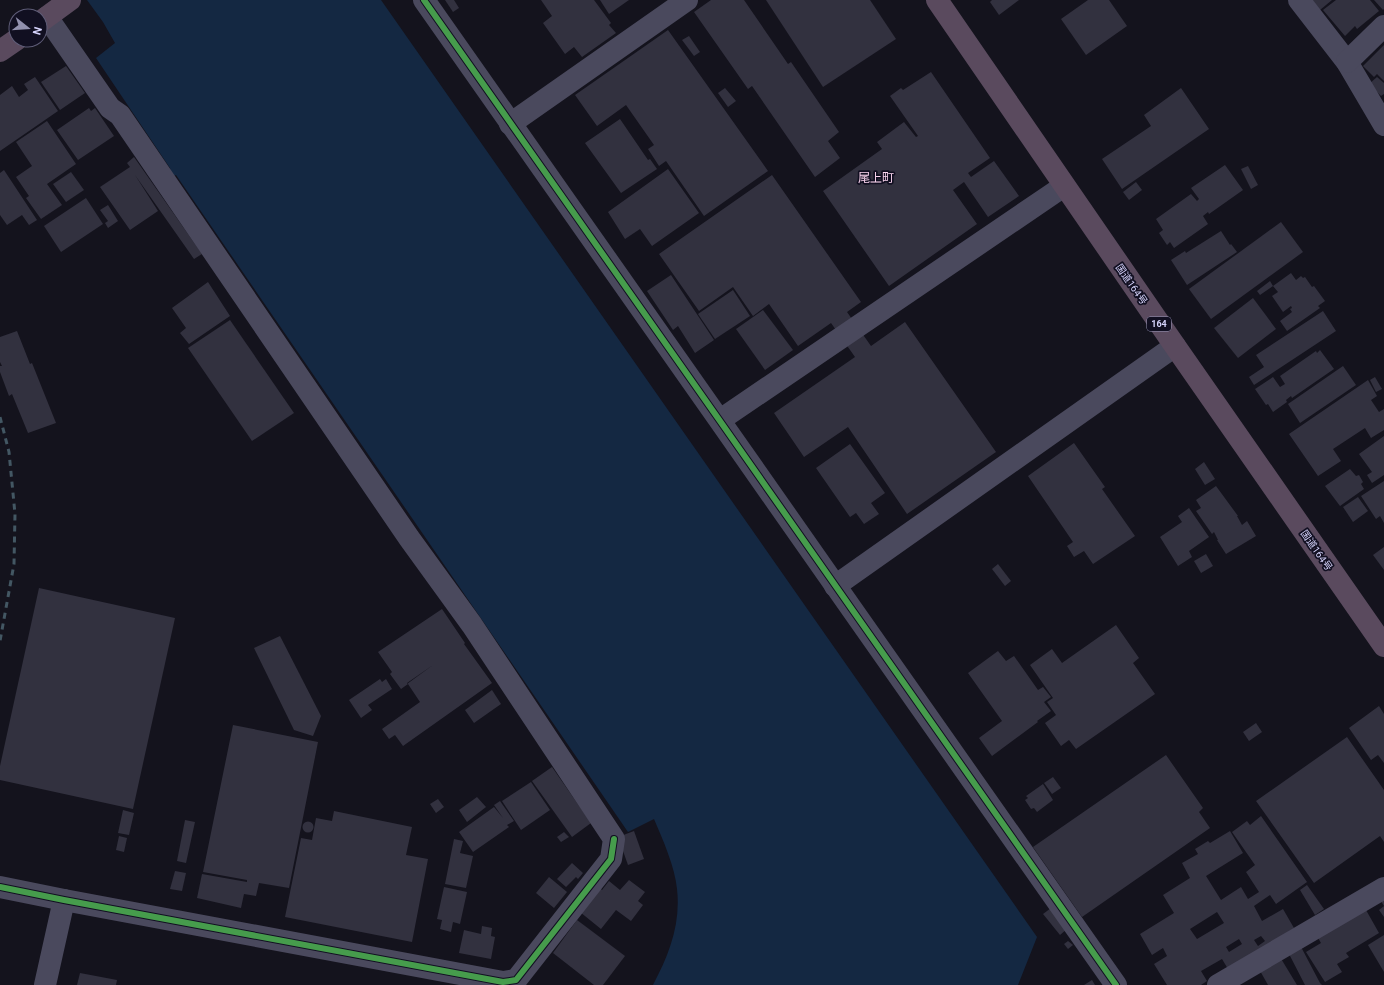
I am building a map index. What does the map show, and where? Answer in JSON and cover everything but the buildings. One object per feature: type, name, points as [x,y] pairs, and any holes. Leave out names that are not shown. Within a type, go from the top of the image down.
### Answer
[{"type":"highway","points":[[48,17],[70,0]]},
{"type":"highway","name":"国道164号","points":[[937,0],[1064,186],[1384,646]]},
{"type":"street","points":[[424,0],[1116,985]]},
{"type":"street","points":[[510,124],[687,0]]},
{"type":"street","points":[[1299,0],[1347,62],[1384,125]]},
{"type":"street","points":[[0,887],[503,982],[516,980],[610,858],[614,839],[472,625],[405,531],[120,115],[110,108],[48,25]]},
{"type":"street","points":[[1347,62],[1384,26]]},
{"type":"street","points":[[720,420],[1064,186]]},
{"type":"street","points":[[835,586],[1175,346]]},
{"type":"street","points":[[1218,985],[1384,888]]},
{"type":"street","points":[[45,985],[64,900]]},
{"type":"water","points":[[87,0],[381,0],[1037,937],[1018,985],[653,985],[669,951],[675,927],[678,902],[674,872],[654,819],[628,832],[176,175],[171,177],[170,168],[96,58],[115,43],[103,22]]},
{"type":"railway","points":[[0,417],[9,452],[15,514],[14,564],[0,641]]},
{"type":"cycle path","points":[[424,0],[1116,985]]},
{"type":"cycle path","points":[[0,887],[503,982],[516,980],[611,859],[614,839]]},
{"type":"district","name":"尾上町","points":[[876,178]]}]
